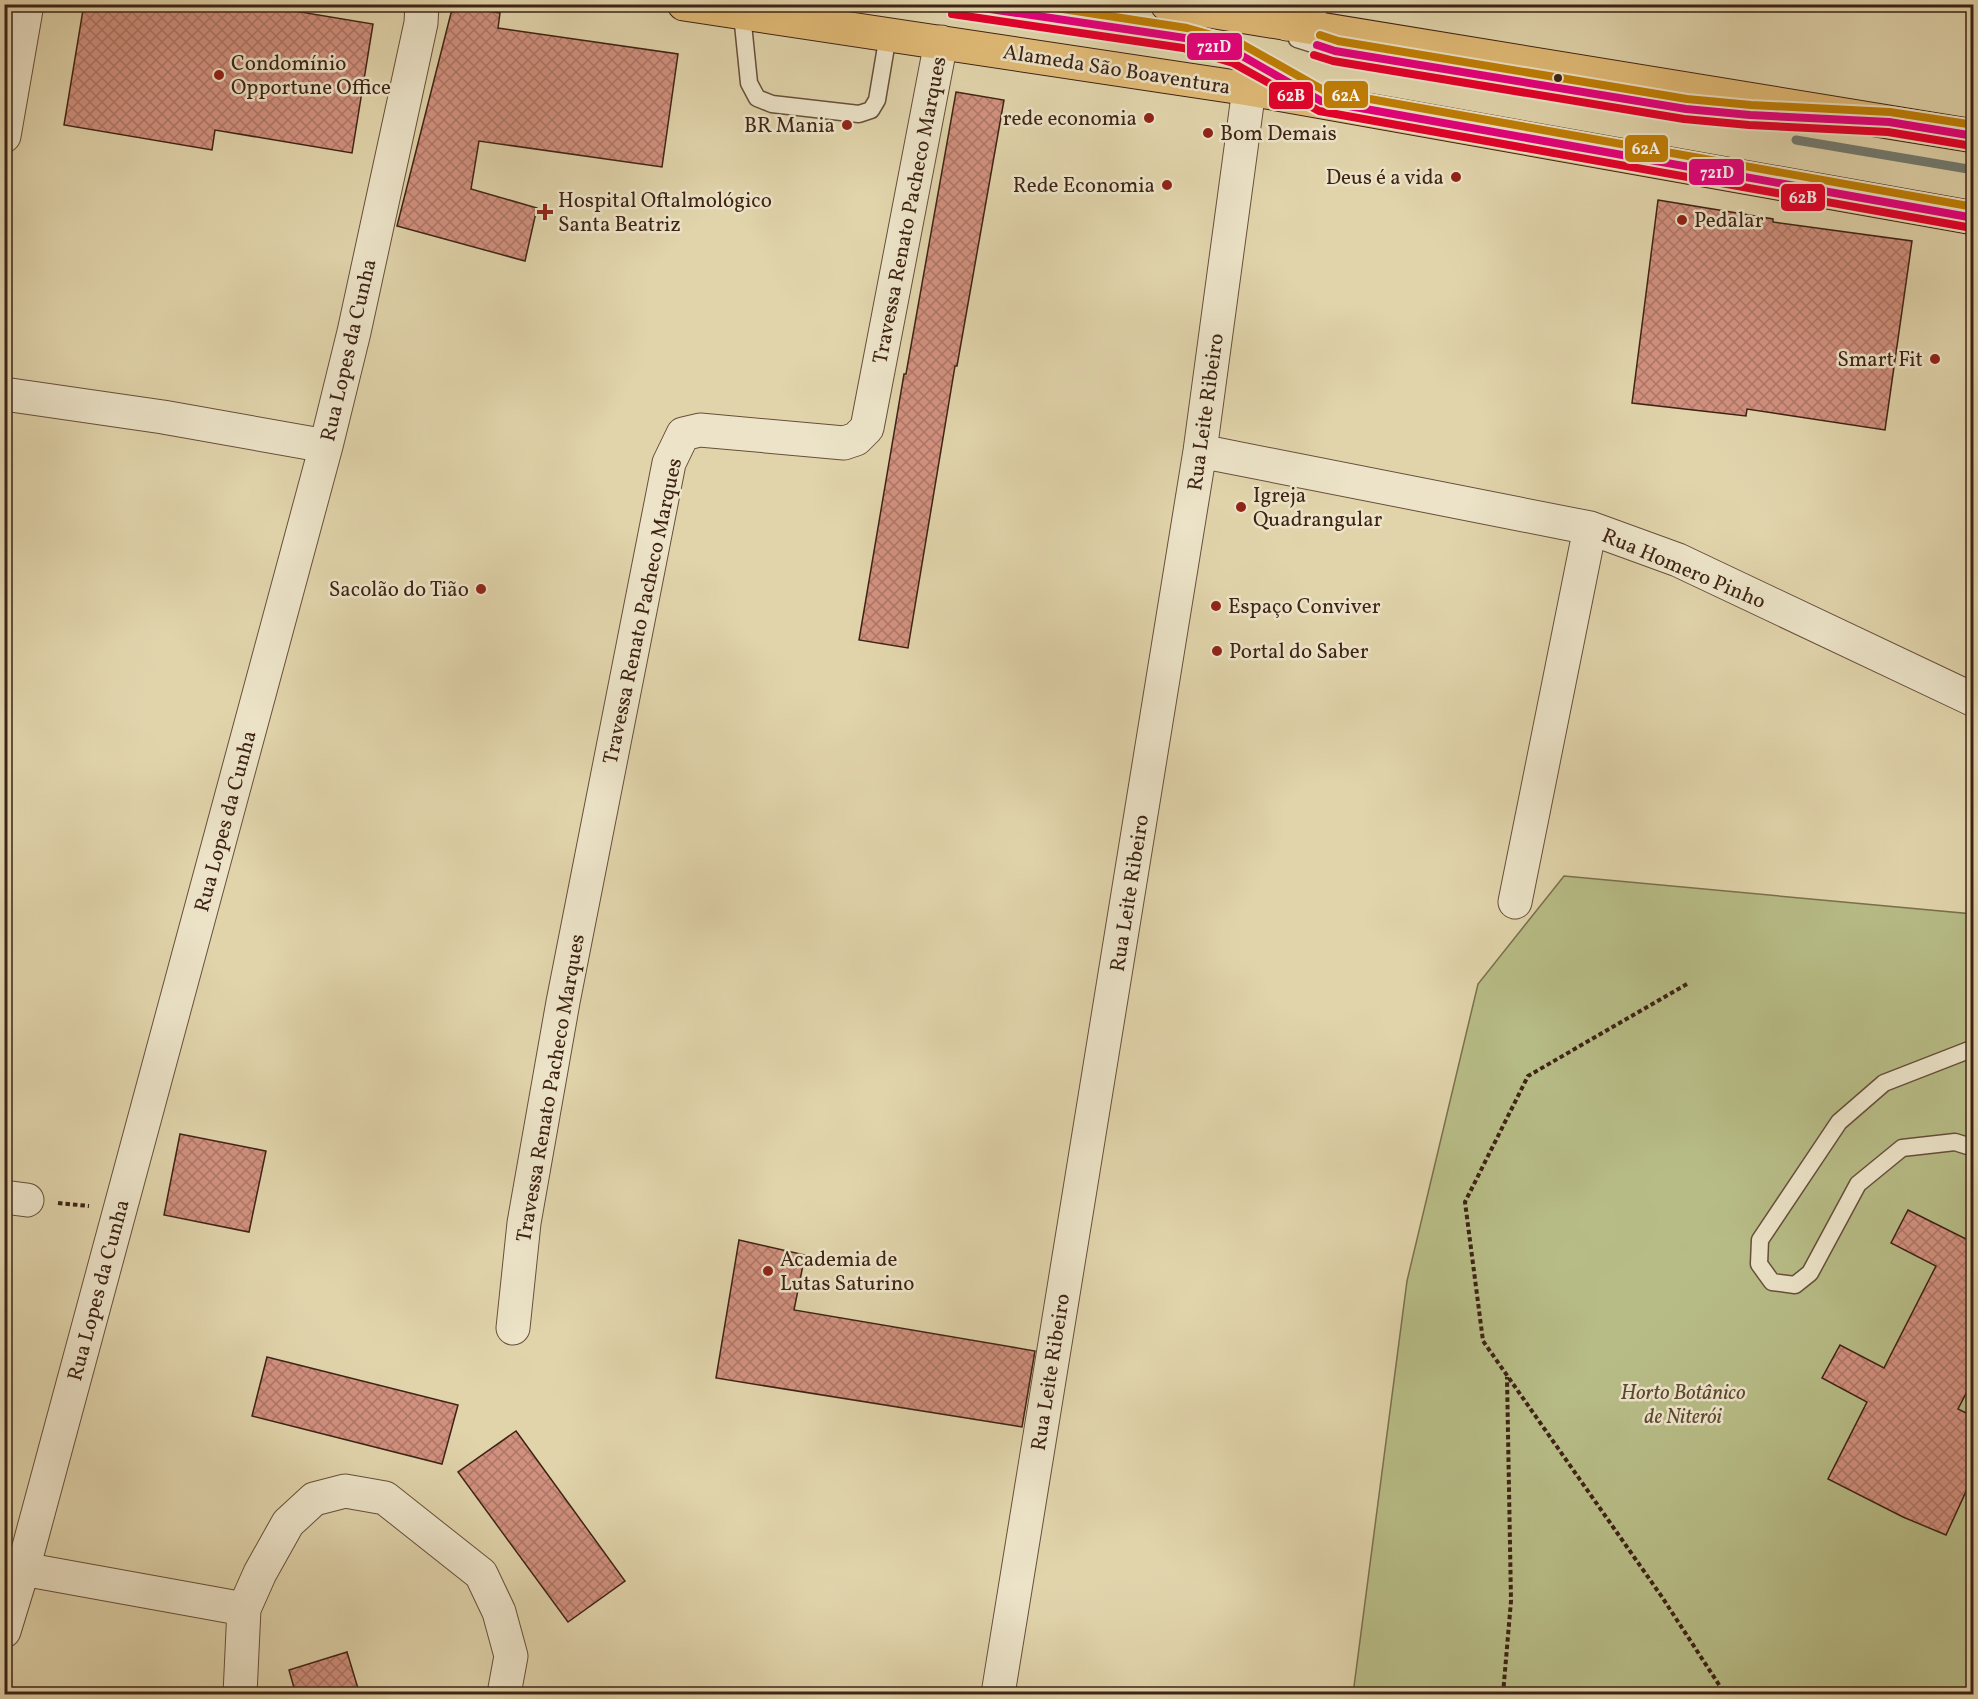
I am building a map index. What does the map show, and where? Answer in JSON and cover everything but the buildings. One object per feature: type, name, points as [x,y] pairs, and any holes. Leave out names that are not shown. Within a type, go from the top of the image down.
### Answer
[{"type":"highway","points":[[1167,4],[1213,12],[1299,14],[1974,136]]},
{"type":"highway","name":"Alameda São Boaventura","points":[[710,7],[1250,89],[1974,218]]},
{"type":"street","points":[[4,136],[27,4]]},
{"type":"street","name":"Rua Lopes da Cunha","points":[[4,1631],[23,1569],[326,446],[359,309],[421,23],[422,4]]},
{"type":"street","name":"Travessa Renato Pacheco Marques","points":[[513,1328],[524,1223],[563,1002],[669,463],[683,434],[700,430],[844,443],[856,439],[867,428],[941,42]]},
{"type":"street","name":"Rua Leite Ribeiro","points":[[999,1694],[1200,451],[1250,89]]},
{"type":"street","points":[[4,394],[163,417],[326,446]]},
{"type":"street","name":"Rua Homero Pinho","points":[[1200,451],[1590,528],[1678,561],[1974,700]]},
{"type":"street","points":[[1515,902],[1590,528]]},
{"type":"street","points":[[240,1695],[244,1609],[260,1573],[288,1523],[314,1499],[345,1491],[385,1498],[481,1574],[500,1612],[511,1656],[504,1695]]},
{"type":"street","points":[[23,1569],[244,1609]]},
{"type":"lane","points":[[954,4],[1201,42],[1237,53],[1321,101]]},
{"type":"lane","points":[[710,7],[757,98],[772,104],[859,114],[871,110],[877,100],[888,34]]},
{"type":"lane","points":[[1213,12],[1335,51],[1686,109],[1750,115],[1889,122]]},
{"type":"lane","points":[[1974,1048],[1884,1083],[1839,1122],[1760,1240],[1759,1264],[1772,1281],[1795,1285],[1810,1273],[1858,1184],[1902,1148],[1955,1142],[1974,1148]]},
{"type":"path","points":[[1687,984],[1528,1076],[1465,1202],[1483,1341],[1662,1597],[1725,1695]]},
{"type":"path","points":[[16,1199],[120,1208]]},
{"type":"path","points":[[1503,1695],[1511,1601],[1507,1376]]},
{"type":"green space","name":"Horto Botânico de Niterói","points":[[1564,876],[1973,914],[1973,1694],[1353,1694],[1407,1281],[1478,984]]},
{"type":"waterway","points":[[1796,140],[1974,170]]},
{"type":"transit line","name":"721D","points":[[957,4],[1185,38],[1237,53],[1321,101],[1974,218]]},
{"type":"transit line","name":"62A","points":[[1030,4],[1187,28],[1240,43],[1325,91],[1974,207]]},
{"type":"transit line","name":"62B","points":[[952,14],[1183,48],[1233,63],[1319,111],[1972,228]]},
{"type":"transit line","name":"62A","points":[[1320,35],[1338,41],[1687,99],[1751,105],[1890,112],[1974,125]]},
{"type":"transit line","name":"721D","points":[[1317,45],[1335,51],[1686,109],[1750,115],[1889,122],[1974,136]]},
{"type":"transit line","name":"62B","points":[[1314,55],[1333,61],[1684,119],[1749,125],[1888,132],[1972,146]]},
{"type":"place","name":"Condomínio Opportune Office","points":[[219,75]]},
{"type":"place","name":"rede economia","points":[[1149,118]]},
{"type":"place","name":"BR Mania","points":[[847,125]]},
{"type":"place","name":"Bom Demais","points":[[1208,133]]},
{"type":"place","name":"Deus é a vida","points":[[1456,177]]},
{"type":"place","name":"Rede Economia","points":[[1167,185]]},
{"type":"place","name":"Hospital Oftalmológico Santa Beatriz","points":[[545,212]]},
{"type":"place","name":"Pedalar","points":[[1682,220]]},
{"type":"place","name":"Smart Fit","points":[[1935,359]]},
{"type":"place","name":"Igreja Quadrangular","points":[[1241,507]]},
{"type":"place","name":"Sacolão do Tião","points":[[481,589]]},
{"type":"place","name":"Espaço Conviver","points":[[1216,606]]},
{"type":"place","name":"Portal do Saber","points":[[1217,651]]},
{"type":"place","name":"Academia de Lutas Saturino","points":[[768,1271]]}]
